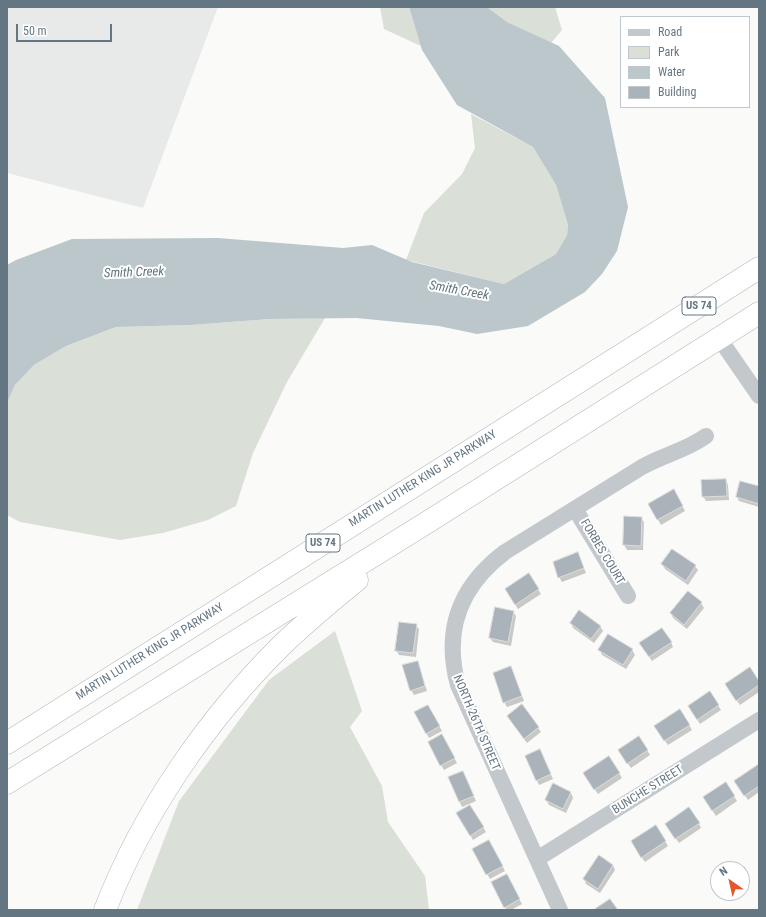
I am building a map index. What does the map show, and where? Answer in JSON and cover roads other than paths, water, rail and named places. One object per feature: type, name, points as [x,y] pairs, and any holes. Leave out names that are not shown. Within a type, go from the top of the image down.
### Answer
[{"type":"highway","name":"MARTIN LUTHER KING JR PARKWAY","points":[[7,743],[759,268]]},
{"type":"highway","points":[[7,783],[423,525],[759,313]]},
{"type":"highway","points":[[104,910],[136,842],[166,791],[193,750],[248,680],[313,616],[423,525]]},
{"type":"street","points":[[719,338],[759,396]]},
{"type":"street","name":"NORTH 26TH STREET","points":[[560,910],[458,685],[453,668],[452,649],[453,631],[458,611],[477,576],[489,564],[505,552],[659,457],[688,447],[706,436]]},
{"type":"street","name":"FORBES COURT","points":[[575,509],[628,596]]},
{"type":"street","name":"BUNCHE STREET","points":[[537,859],[759,720]]},
{"type":"water","name":"Smith Creek","points":[[409,7],[487,7],[507,22],[559,46],[605,98],[628,207],[617,251],[602,274],[585,292],[528,326],[477,334],[439,326],[356,318],[270,319],[191,325],[116,327],[66,346],[34,365],[15,385],[7,403],[7,265],[16,260],[72,239],[218,238],[343,248],[372,245],[412,262],[504,284],[556,254],[567,235],[568,225],[556,185],[533,147],[457,105],[422,50]]}]
